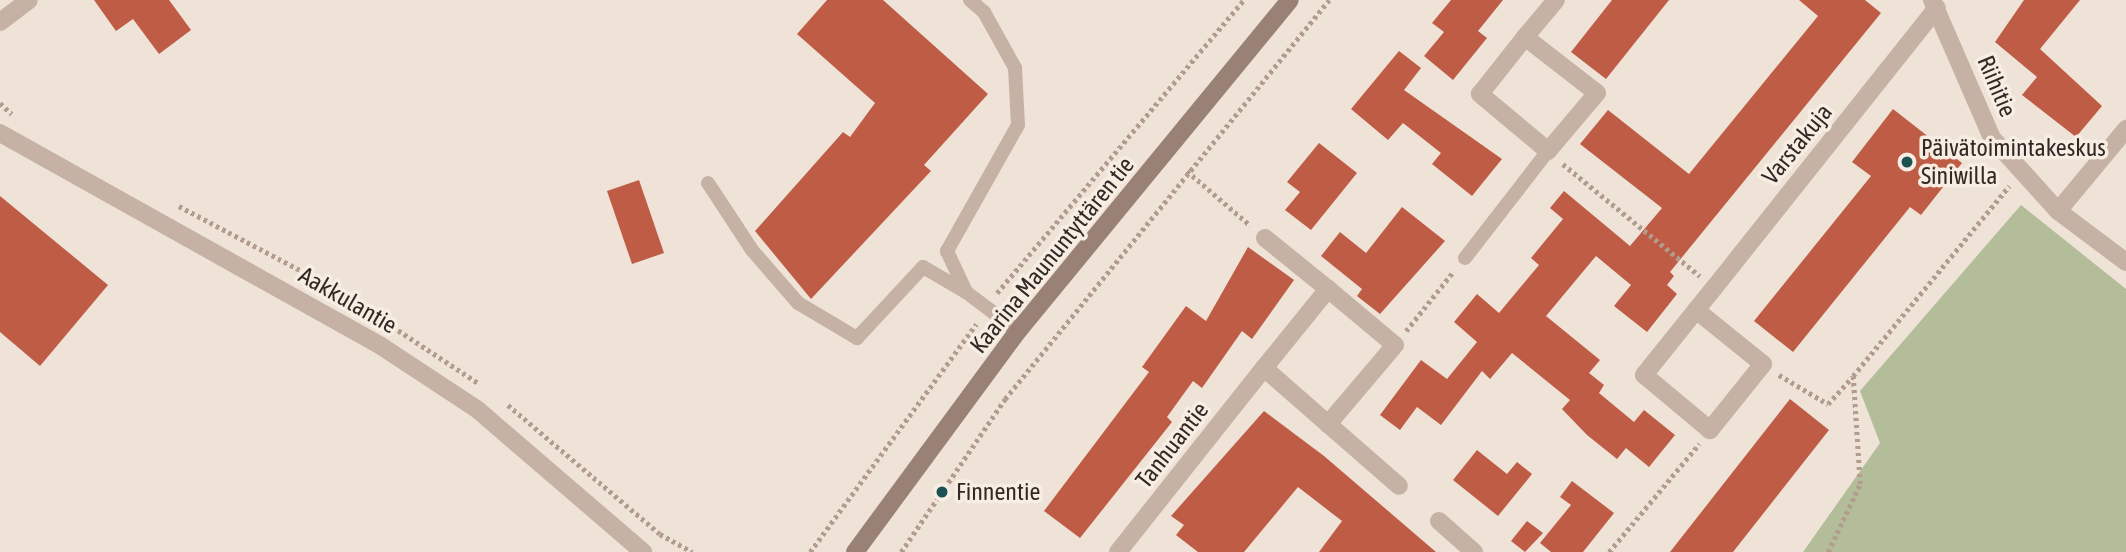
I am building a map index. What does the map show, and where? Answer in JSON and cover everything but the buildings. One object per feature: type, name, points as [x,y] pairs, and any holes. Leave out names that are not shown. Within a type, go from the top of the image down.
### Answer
[{"type":"main road","name":"Kaarina Maununtyttären tie","points":[[858,550],[1018,331],[1290,0]]},
{"type":"street","points":[[0,22],[29,0]]},
{"type":"street","points":[[1525,37],[1597,93],[1548,151],[1480,94],[1525,37],[1556,0]]},
{"type":"street","name":"Riihitie","points":[[1935,4],[1992,138],[2017,172],[2058,211],[2126,262]]},
{"type":"street","name":"Varstakuja","points":[[1710,430],[1644,375],[1935,4]]},
{"type":"street","points":[[2058,211],[2126,129]]},
{"type":"street","name":"Aakkulantie","points":[[0,133],[381,346],[478,410],[643,552]]},
{"type":"street","points":[[1265,238],[1395,345],[1328,424]]},
{"type":"street","name":"Tanhuantie","points":[[1118,552],[1328,289]]},
{"type":"street","points":[[1696,310],[1763,364],[1710,430]]},
{"type":"street","points":[[1264,368],[1399,486]]},
{"type":"street","points":[[1439,521],[1474,552]]},
{"type":"lane","points":[[966,292],[947,251],[1018,125],[1015,68],[985,12],[970,0]]},
{"type":"lane","points":[[1465,258],[1548,151]]},
{"type":"lane","points":[[708,183],[752,250],[798,303],[857,338],[923,267],[966,292],[1018,331]]},
{"type":"path","points":[[810,552],[988,308],[1244,0]]},
{"type":"path","points":[[901,552],[1005,399],[1187,171],[1329,0]]},
{"type":"path","points":[[1548,151],[1714,288]]},
{"type":"path","points":[[1187,171],[1265,238]]},
{"type":"path","points":[[1763,364],[1828,404],[2017,172]]},
{"type":"path","points":[[1395,345],[1465,258]]},
{"type":"path","points":[[1828,552],[1860,484],[1853,376]]},
{"type":"path","points":[[1608,552],[1710,430]]},
{"type":"green space","points":[[2021,205],[2126,289],[2126,552],[1803,552],[1880,443],[1860,391]]},
{"type":"place","name":"Päivätoimintakeskus Siniwilla","points":[[1907,162]]},
{"type":"place","name":"Finnentie","points":[[942,492]]}]
